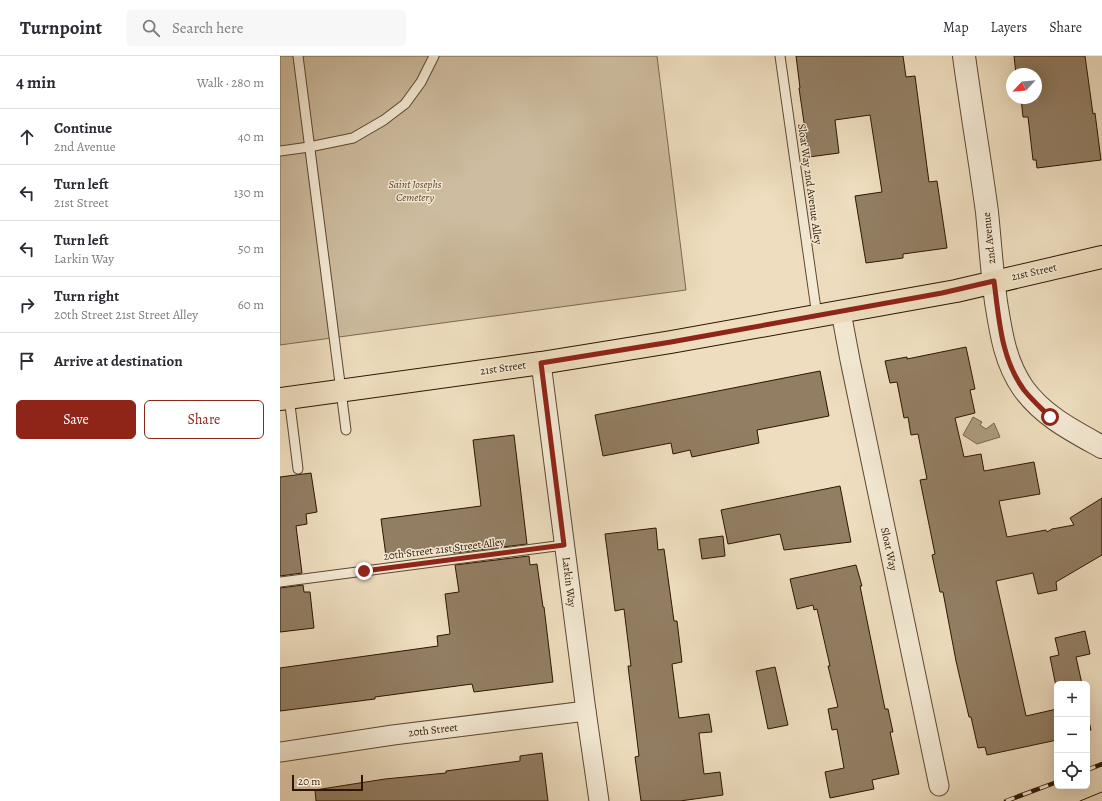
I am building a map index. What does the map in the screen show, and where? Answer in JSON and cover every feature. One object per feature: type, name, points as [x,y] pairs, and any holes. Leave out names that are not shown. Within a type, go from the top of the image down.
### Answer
[{"type":"main road","name":"21st Street","points":[[285,398],[541,363],[671,342],[949,292],[1102,257]]},
{"type":"street","name":"2nd Avenue","points":[[964,56],[1004,347],[1010,364],[1023,389],[1032,400],[1059,423],[1102,448]]},
{"type":"street","name":"Sloat Way","points":[[841,312],[939,786]]},
{"type":"street","name":"Larkin Way","points":[[541,363],[599,801]]},
{"type":"street","name":"20th Street","points":[[280,752],[393,735],[586,711]]},
{"type":"lane","points":[[298,56],[346,430]]},
{"type":"lane","points":[[280,151],[353,138],[384,120],[405,104],[421,82],[434,56]]},
{"type":"lane","name":"Sloat Way 2nd Avenue Alley","points":[[780,56],[817,316]]},
{"type":"lane","points":[[285,398],[298,470]]},
{"type":"lane","name":"20th Street 21st Street Alley","points":[[280,582],[564,545]]},
{"type":"green space","name":"Saint Josephs Cemetery","points":[[280,56],[657,56],[686,290],[280,345]]},
{"type":"shaded area","points":[[973,417],[982,422],[980,425],[986,429],[994,423],[1000,437],[977,444],[963,435]]},
{"type":"building","points":[[796,56],[903,56],[906,77],[915,76],[929,182],[937,181],[947,248],[903,254],[903,258],[866,263],[855,196],[882,192],[870,115],[835,120],[839,153],[809,157]]},
{"type":"building","points":[[1014,56],[1085,56],[1093,114],[1095,113],[1101,160],[1037,168],[1036,160],[1033,160],[1028,117],[1023,117],[1022,104],[1042,104],[1042,68],[1015,68]]},
{"type":"building","points":[[966,347],[975,389],[970,390],[975,413],[955,418],[964,457],[981,454],[984,471],[1034,462],[1040,494],[999,501],[1007,537],[1046,530],[1047,532],[1052,529],[1074,525],[1070,518],[1102,498],[1102,555],[1056,582],[1057,590],[1038,594],[1033,573],[996,581],[1026,716],[1054,710],[1054,741],[987,755],[985,747],[978,748],[956,661],[943,592],[940,592],[932,555],[935,554],[920,480],[927,479],[918,434],[911,435],[908,417],[904,418],[897,382],[890,383],[885,361],[907,357],[907,359]]},
{"type":"building","points":[[820,371],[829,416],[757,430],[759,443],[692,457],[690,450],[673,454],[671,443],[603,456],[595,415]]},
{"type":"building","points":[[514,435],[527,544],[454,553],[453,547],[386,556],[381,519],[481,506],[473,440]]},
{"type":"building","points":[[311,473],[317,512],[306,514],[307,524],[296,526],[302,573],[280,576],[280,477]]},
{"type":"building","points":[[840,486],[851,542],[784,550],[780,534],[728,544],[721,510]]},
{"type":"building","points":[[656,528],[658,550],[664,549],[674,621],[677,621],[682,662],[672,664],[679,718],[709,714],[712,732],[699,733],[704,774],[720,772],[723,795],[680,801],[641,801],[635,757],[639,756],[628,666],[631,666],[624,609],[615,611],[605,534]]},
{"type":"building","points":[[723,536],[725,556],[702,559],[699,539]]},
{"type":"building","points":[[529,556],[530,565],[537,564],[553,682],[474,692],[472,684],[375,697],[375,699],[280,711],[280,668],[438,646],[437,636],[450,634],[445,594],[459,592],[455,565]]},
{"type":"building","points":[[856,565],[862,586],[860,586],[885,709],[888,709],[893,732],[890,732],[899,774],[872,780],[874,789],[830,798],[825,772],[844,768],[837,729],[832,730],[828,709],[838,707],[817,609],[814,610],[813,605],[797,609],[790,579]]},
{"type":"building","points":[[303,585],[304,592],[310,592],[314,628],[280,632],[280,588]]},
{"type":"building","points":[[1085,631],[1090,654],[1076,657],[1081,681],[1055,681],[1050,657],[1059,655],[1055,638]]},
{"type":"building","points":[[775,667],[788,725],[768,729],[756,671]]},
{"type":"building","points":[[542,753],[548,801],[316,801],[315,790],[385,779],[446,773],[446,771],[520,761],[520,756]]},
{"type":"tram line","points":[[1080,801],[1102,792]]},
{"type":"railway","points":[[1090,769],[1102,764]]},
{"type":"railway","points":[[1006,801],[1054,783]]},
{"type":"route","points":[[364,571],[564,545],[541,363],[841,312],[956,291],[994,281],[1000,331],[1010,364],[1023,389],[1050,417]]}]
